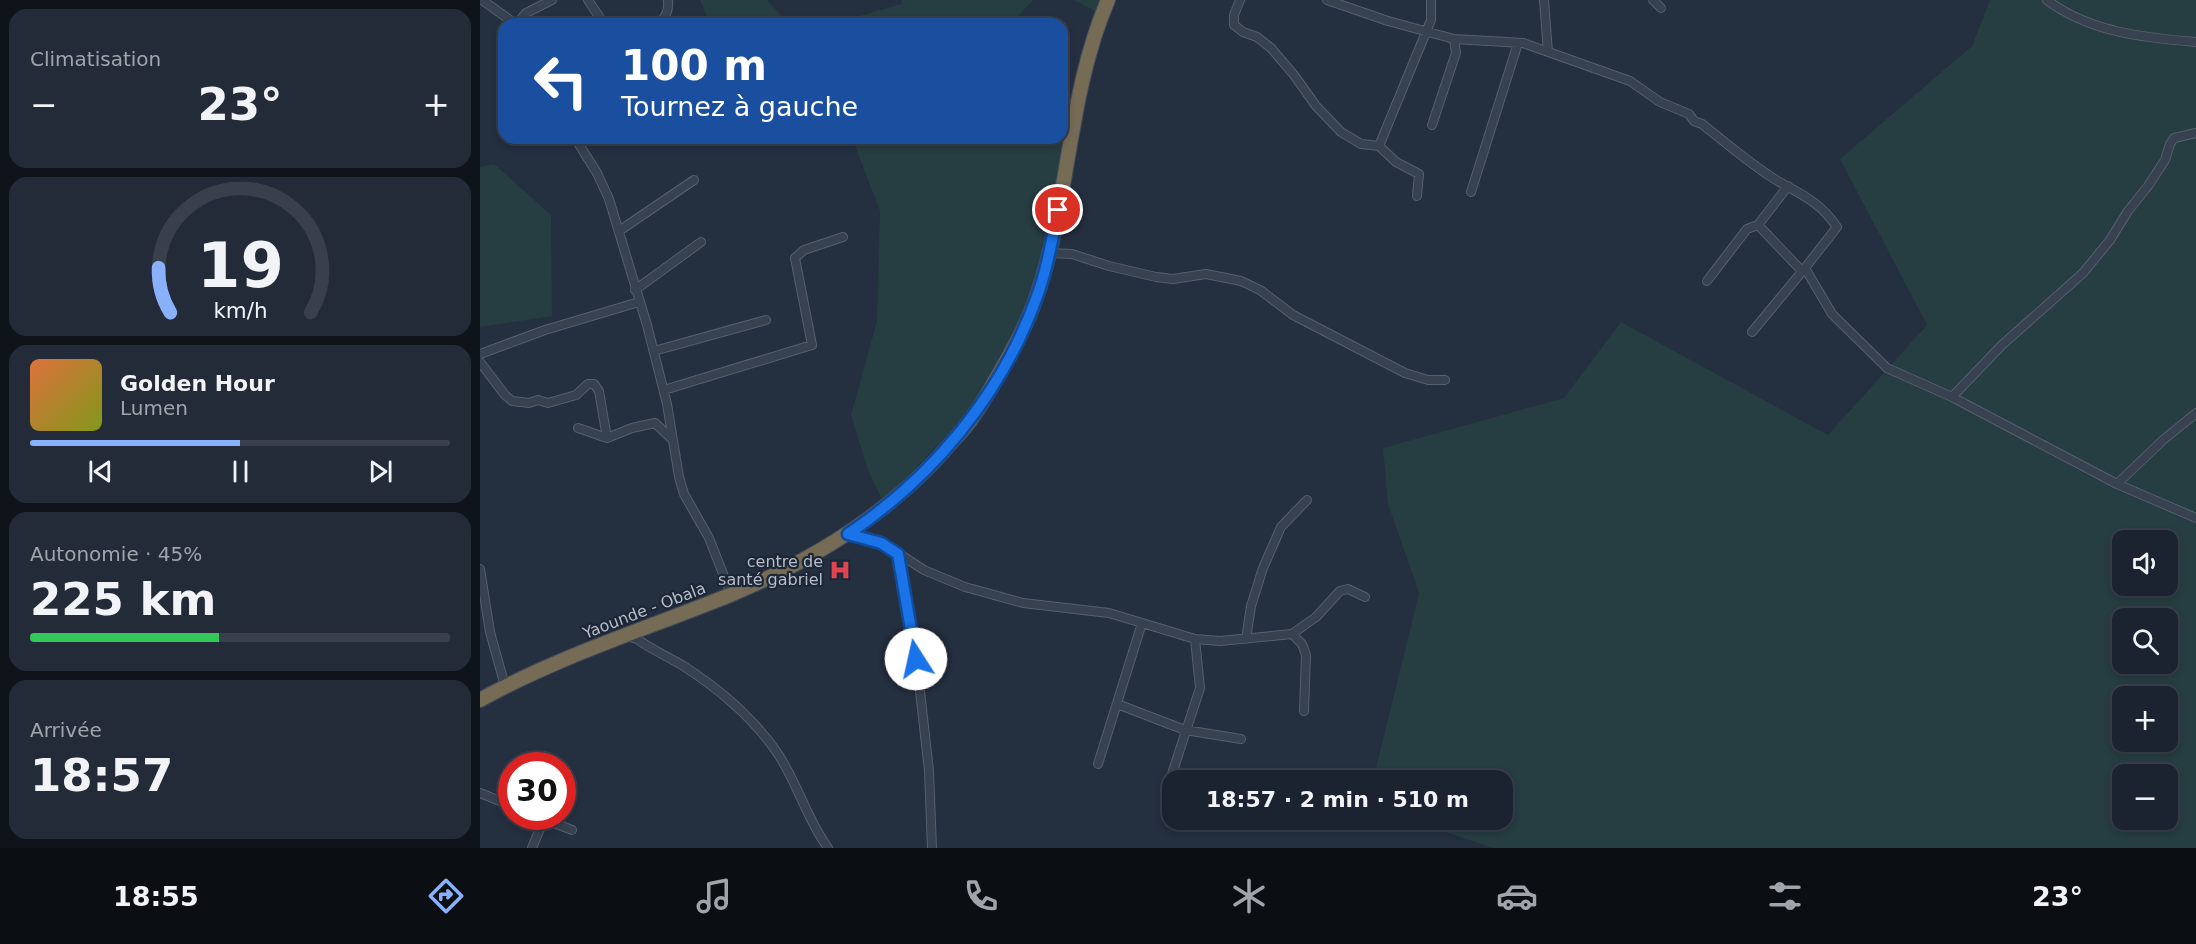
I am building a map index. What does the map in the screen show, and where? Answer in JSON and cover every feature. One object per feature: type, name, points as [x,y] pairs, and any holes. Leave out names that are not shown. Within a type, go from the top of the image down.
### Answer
[{"type":"highway","name":"Yaounde - Obala","points":[[480,700],[544,667],[731,594],[798,563],[848,534],[880,511],[929,468],[974,417],[1015,347],[1036,299],[1049,254],[1082,81],[1092,42],[1108,0]]},
{"type":"street","points":[[482,0],[507,18]]},
{"type":"street","points":[[521,18],[526,13],[552,0]]},
{"type":"street","points":[[588,0],[600,18]]},
{"type":"street","points":[[664,18],[669,8],[668,0]]},
{"type":"street","points":[[1240,0],[1234,15],[1234,25],[1243,32],[1257,37],[1271,48],[1316,106],[1341,132],[1361,144],[1379,146],[1396,162],[1419,174],[1417,196]]},
{"type":"street","points":[[1327,0],[1388,21],[1454,39],[1518,43],[1630,81],[1660,102],[1689,114],[1694,121],[1702,124],[1775,179],[1804,194],[1828,214],[1837,227],[1752,332]]},
{"type":"street","points":[[1379,146],[1431,20],[1431,0]]},
{"type":"street","points":[[1544,0],[1548,52]]},
{"type":"street","points":[[1653,0],[1661,8]]},
{"type":"street","points":[[2047,0],[2077,20],[2105,28],[2170,40],[2196,42]]},
{"type":"street","points":[[1432,125],[1456,53],[1454,39]]},
{"type":"street","points":[[1471,192],[1518,43]]},
{"type":"street","points":[[1952,397],[2002,345],[2090,265],[2148,186],[2165,160],[2174,138],[2196,133]]},
{"type":"street","points":[[579,144],[597,173],[619,231],[654,351],[684,494],[709,538],[731,594]]},
{"type":"street","points":[[619,231],[694,180]]},
{"type":"street","points":[[1707,281],[1747,229],[1758,225],[1788,186]]},
{"type":"street","points":[[1758,225],[1804,270],[1832,314],[1887,368],[1952,397],[2117,484],[2196,518]]},
{"type":"street","points":[[663,390],[813,345],[795,258],[804,249],[843,237]]},
{"type":"street","points":[[635,290],[701,242]]},
{"type":"street","points":[[1049,254],[1072,254],[1109,266],[1156,277],[1173,279],[1206,274],[1241,281],[1260,290],[1293,315],[1406,373],[1428,380],[1445,380]]},
{"type":"street","points":[[480,354],[545,330],[639,302]]},
{"type":"street","points":[[654,351],[766,320]]},
{"type":"street","points":[[480,362],[512,401],[529,403],[538,400],[548,403],[576,395],[588,384],[594,384],[599,391],[607,438]]},
{"type":"street","points":[[2117,484],[2163,440],[2196,413]]},
{"type":"street","points":[[578,428],[607,438],[655,423],[673,440]]},
{"type":"street","points":[[1246,639],[1251,606],[1263,568],[1281,527],[1307,500]]},
{"type":"street","points":[[848,534],[881,543],[944,579],[986,592],[1046,607],[1109,614],[1195,639],[1246,639],[1292,634],[1316,617],[1340,591],[1347,589],[1365,597]]},
{"type":"street","points":[[898,554],[919,682],[929,771],[932,848]]},
{"type":"street","points":[[480,569],[490,632],[505,686]]},
{"type":"street","points":[[1098,764],[1142,623]]},
{"type":"street","points":[[1292,634],[1302,644],[1306,655],[1304,711]]},
{"type":"street","points":[[624,636],[637,639],[711,684],[748,718],[776,751],[820,838],[828,848]]},
{"type":"street","points":[[1173,770],[1200,688],[1195,639]]},
{"type":"street","points":[[1117,704],[1185,730],[1241,739]]},
{"type":"street","points":[[480,793],[498,800]]},
{"type":"street","points":[[532,848],[537,830]]},
{"type":"green space","points":[[700,0],[767,0],[784,18],[708,18]]},
{"type":"green space","points":[[902,0],[1033,0],[1016,18],[853,18],[901,4]]},
{"type":"green space","points":[[1074,0],[1110,0],[1103,15]]},
{"type":"green space","points":[[1990,0],[2196,0],[2196,848],[1493,848],[1440,830],[1513,830],[1513,770],[1375,770],[1419,593],[1388,504],[1383,448],[1564,398],[1621,322],[1828,435],[1927,325],[1840,159],[1972,46]]},
{"type":"green space","points":[[1068,106],[1077,107],[1052,242],[1013,341],[970,411],[883,502],[868,470],[851,415],[877,321],[880,211],[854,144],[1068,144]]},
{"type":"green space","points":[[494,164],[551,215],[552,316],[480,327],[480,167]]},
{"type":"place","name":"centre de santé gabriel","points":[[840,570]]},
{"type":"route","points":[[916,659],[898,554],[886,545],[848,534],[880,511],[929,468],[974,417],[1015,347],[1036,299],[1049,254],[1058,210]]}]
